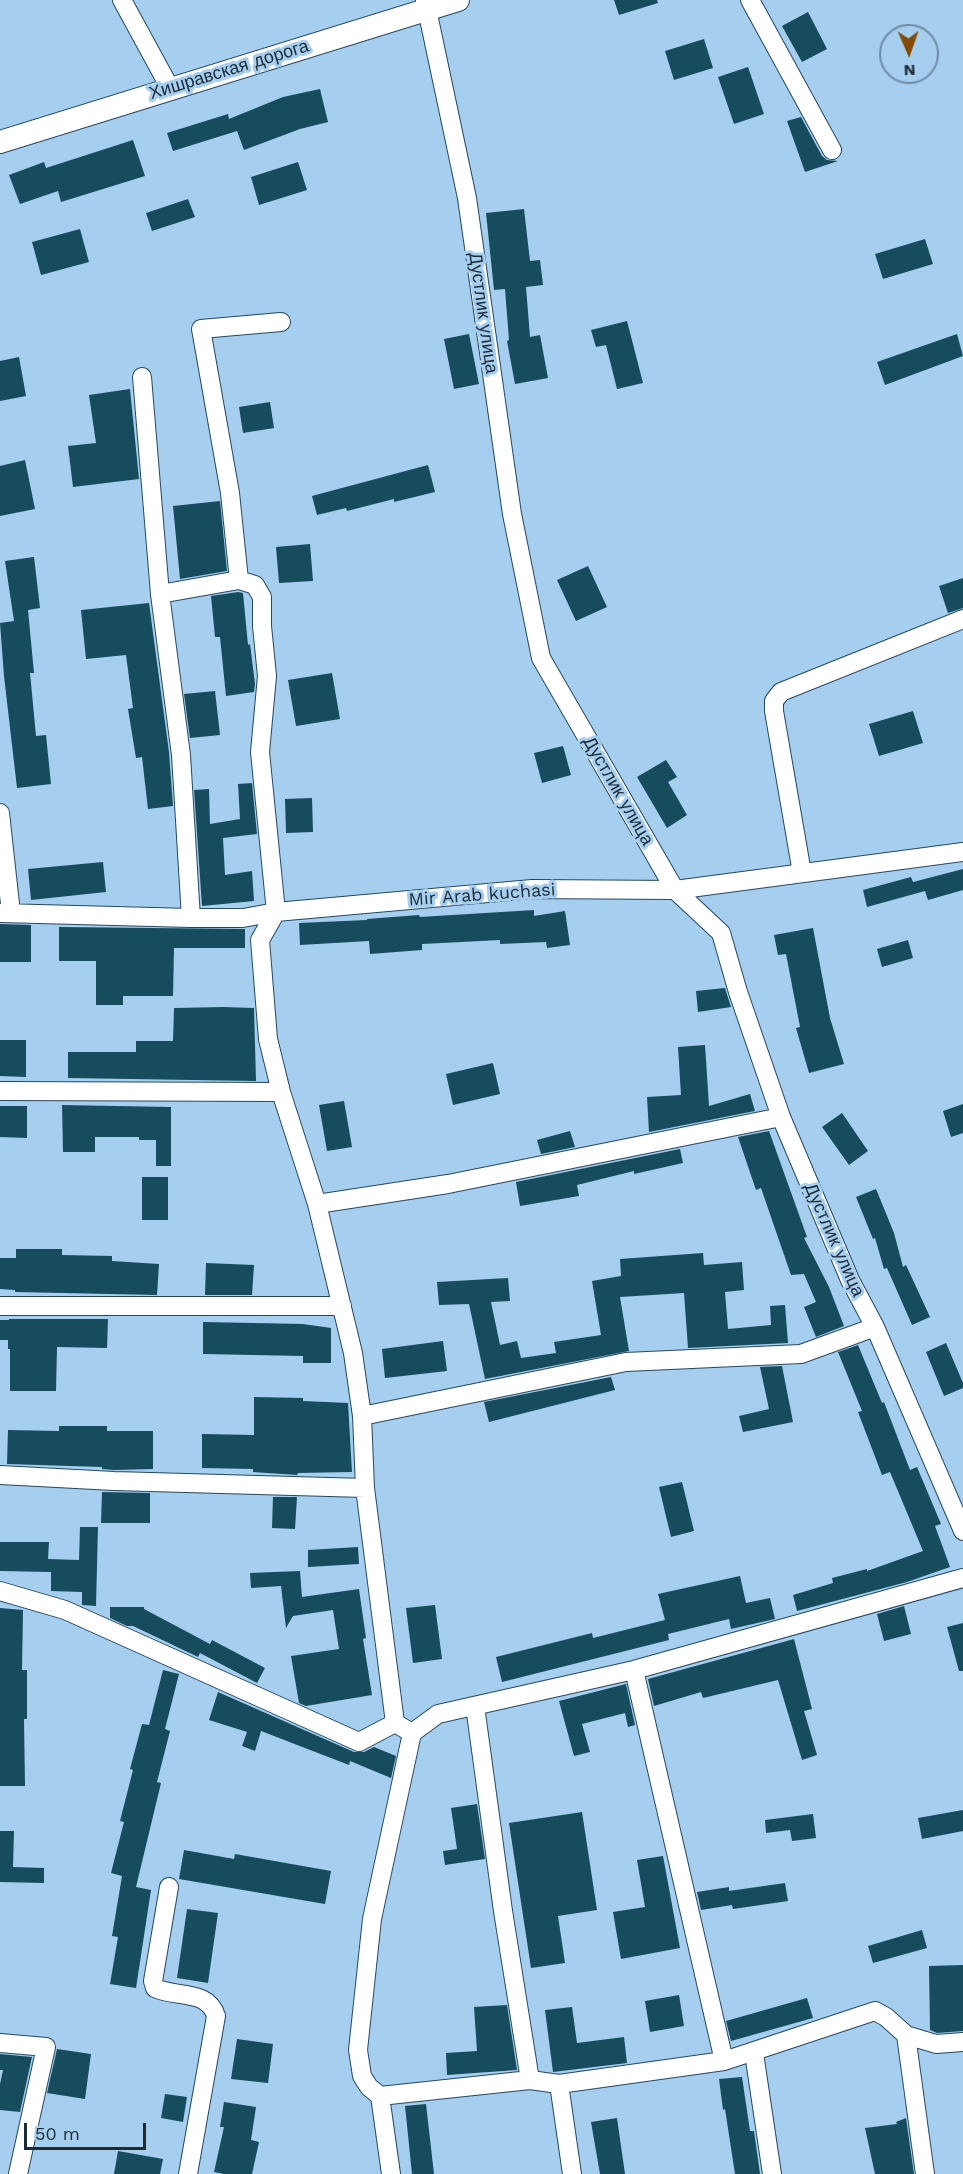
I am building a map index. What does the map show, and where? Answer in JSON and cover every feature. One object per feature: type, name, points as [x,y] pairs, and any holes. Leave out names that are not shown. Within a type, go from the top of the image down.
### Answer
[{"type":"main road","name":"Хишравская дорога","points":[[0,142],[426,5],[458,0]]},
{"type":"street","points":[[122,0],[170,88]]},
{"type":"street","points":[[750,0],[832,150]]},
{"type":"street","name":"Дустлик улица","points":[[426,5],[467,198],[512,514],[541,658],[675,890],[721,933],[738,992],[781,1116],[850,1280],[875,1327],[963,1531]]},
{"type":"street","points":[[239,580],[230,493],[201,329],[281,322]]},
{"type":"street","points":[[142,376],[160,594],[181,755],[191,918]]},
{"type":"street","points":[[160,594],[239,580],[255,585],[262,597],[262,626],[267,676],[260,752],[276,912],[260,940],[268,1039],[281,1092],[317,1204],[353,1353],[362,1416],[364,1488],[395,1723]]},
{"type":"street","points":[[802,873],[774,701],[781,692],[963,619]]},
{"type":"street","points":[[0,813],[6,913]]},
{"type":"street","name":"Mir Arab kuchasi","points":[[6,913],[243,918],[276,912],[532,889],[675,890],[963,852]]},
{"type":"street","points":[[0,1091],[281,1092]]},
{"type":"street","points":[[317,1204],[448,1184],[781,1116]]},
{"type":"street","points":[[0,1306],[342,1306]]},
{"type":"street","points":[[362,1416],[626,1362],[801,1354],[875,1327]]},
{"type":"street","points":[[0,1475],[126,1482],[364,1488]]},
{"type":"street","points":[[391,2174],[380,2096],[369,2087],[362,2076],[358,2050],[372,1919],[412,1733],[438,1714],[634,1670],[963,1578]]},
{"type":"street","points":[[0,1591],[64,1610],[359,1742],[395,1723]]},
{"type":"street","points":[[634,1670],[724,2061]]},
{"type":"street","points":[[475,1706],[530,2080]]},
{"type":"street","points":[[395,1723],[412,1733]]},
{"type":"street","points":[[169,1887],[153,1981],[155,1988],[162,1992],[202,1998],[214,2007],[216,2016],[188,2174]]},
{"type":"street","points":[[380,2096],[530,2080],[559,2084],[724,2061],[875,2011],[906,2035],[936,2044],[963,2042]]},
{"type":"street","points":[[906,2035],[925,2174]]},
{"type":"street","points":[[0,2043],[46,2047],[18,2174]]},
{"type":"street","points":[[754,2052],[772,2174]]},
{"type":"street","points":[[559,2084],[572,2174]]},
{"type":"building","points":[[614,0],[657,0],[658,3],[619,15]]},
{"type":"building","points":[[808,12],[827,49],[802,62],[782,26]]},
{"type":"building","points":[[704,39],[713,68],[674,80],[665,51]]},
{"type":"building","points":[[748,67],[764,114],[734,124],[718,77]]},
{"type":"building","points":[[320,89],[328,122],[300,129],[244,150],[237,131],[173,151],[167,133],[228,114],[229,119],[283,97]]},
{"type":"building","points":[[801,117],[822,156],[827,160],[838,161],[805,172],[787,121]]},
{"type":"building","points":[[133,140],[145,176],[61,202],[58,191],[20,204],[9,175],[44,162],[46,168]]},
{"type":"building","points":[[298,162],[307,190],[259,205],[251,177]]},
{"type":"building","points":[[188,199],[195,217],[152,231],[146,213]]},
{"type":"building","points":[[524,209],[530,261],[540,260],[543,285],[526,287],[530,337],[540,335],[548,378],[515,384],[507,341],[509,340],[505,289],[494,290],[486,213]]},
{"type":"building","points":[[80,229],[89,262],[41,275],[32,242]]},
{"type":"building","points":[[925,239],[933,264],[883,279],[875,254]]},
{"type":"building","points":[[627,321],[643,383],[617,389],[606,345],[596,347],[591,330]]},
{"type":"building","points":[[469,334],[479,384],[454,389],[444,339]]},
{"type":"building","points":[[957,334],[963,356],[885,385],[877,362]]},
{"type":"building","points":[[19,357],[26,396],[0,401],[0,361]]},
{"type":"building","points":[[130,389],[139,479],[73,487],[68,446],[96,443],[89,395]]},
{"type":"building","points":[[270,402],[274,428],[243,433],[239,407]]},
{"type":"building","points":[[25,460],[35,509],[0,516],[0,466]]},
{"type":"building","points":[[428,465],[435,492],[394,502],[394,499],[347,511],[346,508],[317,515],[312,496]]},
{"type":"building","points":[[220,501],[227,571],[180,579],[173,506]]},
{"type":"building","points":[[310,544],[313,581],[279,583],[276,547]]},
{"type":"building","points":[[34,557],[40,608],[28,610],[34,673],[30,673],[36,736],[46,735],[51,784],[17,788],[0,623],[14,621],[5,561]]},
{"type":"building","points":[[588,566],[607,607],[576,621],[557,580]]},
{"type":"building","points":[[963,578],[963,608],[948,613],[939,586]]},
{"type":"building","points":[[243,593],[248,645],[250,644],[255,684],[254,692],[226,696],[220,637],[215,637],[211,596]]},
{"type":"building","points":[[149,603],[169,752],[173,806],[148,809],[142,757],[136,758],[128,709],[133,708],[126,655],[86,659],[81,610]]},
{"type":"building","points":[[332,673],[340,719],[296,726],[288,680]]},
{"type":"building","points":[[215,691],[220,735],[190,738],[184,694]]},
{"type":"building","points":[[913,711],[923,743],[879,756],[869,724]]},
{"type":"building","points":[[563,746],[571,775],[542,783],[534,753]]},
{"type":"building","points":[[666,760],[677,777],[668,782],[687,815],[667,828],[637,777]]},
{"type":"building","points":[[252,783],[257,834],[223,838],[225,875],[252,871],[254,901],[202,906],[194,790],[209,789],[210,824],[240,819],[238,784]]},
{"type":"building","points":[[312,798],[313,832],[286,833],[285,799]]},
{"type":"building","points":[[103,862],[106,892],[31,900],[28,869]]},
{"type":"building","points":[[963,869],[963,890],[928,900],[925,891],[867,907],[863,890],[911,877],[913,882]]},
{"type":"building","points":[[534,910],[534,916],[565,911],[570,945],[547,948],[546,942],[500,944],[500,940],[422,944],[422,950],[370,954],[369,941],[300,945],[299,923]]},
{"type":"building","points":[[0,924],[31,925],[31,962],[0,962]]},
{"type":"building","points":[[59,927],[245,929],[245,948],[174,948],[173,996],[123,996],[123,1005],[96,1005],[96,961],[59,961]]},
{"type":"building","points":[[813,928],[830,1018],[844,1064],[809,1073],[796,1028],[800,1027],[786,954],[778,955],[774,935]]},
{"type":"building","points":[[908,940],[913,958],[882,967],[877,949]]},
{"type":"building","points":[[725,988],[731,1007],[698,1012],[696,991]]},
{"type":"building","points":[[174,1008],[254,1008],[256,1081],[68,1078],[68,1052],[136,1052],[136,1041],[173,1041]]},
{"type":"building","points":[[0,1040],[26,1040],[26,1077],[0,1076]]},
{"type":"building","points":[[705,1045],[709,1106],[750,1094],[755,1111],[649,1132],[647,1097],[681,1095],[678,1047]]},
{"type":"building","points":[[493,1063],[500,1094],[453,1105],[446,1074]]},
{"type":"building","points":[[344,1101],[352,1147],[327,1151],[319,1105]]},
{"type":"building","points":[[963,1104],[963,1133],[951,1137],[943,1111]]},
{"type":"building","points":[[62,1105],[171,1107],[171,1166],[156,1166],[156,1140],[139,1140],[139,1137],[95,1137],[95,1152],[63,1152]]},
{"type":"building","points":[[0,1106],[27,1106],[27,1138],[0,1137]]},
{"type":"building","points":[[842,1113],[868,1151],[849,1165],[822,1127]]},
{"type":"building","points":[[570,1131],[575,1147],[541,1154],[537,1140]]},
{"type":"building","points":[[769,1131],[807,1237],[804,1238],[829,1287],[844,1326],[816,1337],[804,1307],[816,1302],[804,1274],[791,1275],[761,1188],[756,1190],[738,1137]]},
{"type":"building","points":[[680,1149],[683,1163],[634,1174],[634,1171],[577,1185],[579,1196],[520,1206],[516,1182]]},
{"type":"building","points":[[142,1177],[168,1177],[168,1220],[142,1220]]},
{"type":"building","points":[[876,1189],[894,1233],[903,1267],[906,1265],[930,1317],[912,1325],[887,1268],[884,1269],[875,1238],[873,1239],[856,1197]]},
{"type":"building","points":[[16,1249],[62,1249],[62,1255],[112,1256],[112,1261],[159,1264],[157,1295],[15,1292],[15,1290],[0,1289],[0,1258],[16,1258]]},
{"type":"building","points":[[703,1253],[704,1265],[742,1262],[744,1290],[725,1292],[728,1329],[771,1325],[770,1306],[785,1305],[788,1343],[688,1348],[684,1293],[620,1297],[629,1351],[485,1379],[469,1304],[439,1305],[437,1282],[508,1278],[510,1301],[491,1302],[500,1345],[517,1341],[521,1358],[556,1353],[554,1342],[601,1335],[592,1281],[621,1276],[620,1259]]},
{"type":"building","points":[[206,1263],[254,1265],[252,1295],[205,1295]]},
{"type":"building","points":[[108,1319],[107,1348],[57,1347],[56,1391],[10,1391],[10,1349],[8,1349],[8,1340],[0,1340],[0,1320]]},
{"type":"building","points":[[203,1322],[303,1324],[331,1328],[331,1363],[303,1363],[303,1356],[203,1354]]},
{"type":"building","points":[[443,1341],[447,1371],[385,1378],[382,1349]]},
{"type":"building","points":[[946,1343],[963,1388],[944,1396],[926,1352]]},
{"type":"building","points":[[858,1345],[882,1403],[884,1402],[910,1470],[917,1467],[941,1524],[935,1526],[950,1567],[907,1582],[797,1611],[793,1595],[833,1583],[832,1578],[867,1569],[867,1571],[923,1551],[890,1472],[882,1475],[858,1412],[862,1411],[838,1352]]},
{"type":"building","points":[[782,1366],[793,1422],[743,1432],[739,1416],[769,1409],[760,1367]]},
{"type":"building","points":[[611,1377],[615,1390],[489,1422],[484,1402]]},
{"type":"building","points":[[254,1397],[303,1398],[303,1401],[348,1403],[352,1472],[298,1473],[297,1475],[253,1472],[253,1469],[202,1468],[202,1434],[254,1435]]},
{"type":"building","points":[[59,1426],[107,1426],[107,1431],[153,1431],[153,1469],[114,1470],[102,1469],[102,1467],[7,1464],[8,1430],[59,1431]]},
{"type":"building","points":[[682,1482],[694,1531],[671,1537],[659,1487]]},
{"type":"building","points":[[102,1492],[150,1493],[150,1523],[101,1523]]},
{"type":"building","points":[[273,1497],[297,1497],[295,1529],[272,1528]]},
{"type":"building","points":[[80,1527],[98,1527],[96,1606],[82,1605],[82,1592],[51,1591],[51,1572],[0,1571],[0,1542],[49,1542],[48,1559],[79,1560]]},
{"type":"building","points":[[358,1547],[359,1564],[308,1567],[308,1550]]},
{"type":"building","points":[[300,1571],[302,1597],[359,1589],[366,1638],[363,1639],[372,1695],[306,1706],[299,1703],[291,1656],[339,1649],[333,1610],[293,1616],[286,1628],[281,1586],[251,1588],[250,1573]]},
{"type":"building","points":[[740,1576],[746,1603],[770,1598],[775,1619],[731,1629],[729,1619],[668,1634],[669,1640],[502,1682],[496,1657],[592,1633],[593,1638],[665,1620],[658,1594]]},
{"type":"building","points":[[435,1605],[442,1659],[413,1663],[406,1608]]},
{"type":"building","points":[[904,1606],[911,1634],[884,1641],[877,1614]]},
{"type":"building","points":[[110,1607],[144,1607],[210,1644],[212,1640],[265,1668],[257,1683],[200,1653],[198,1657],[133,1626],[127,1626],[110,1618]]},
{"type":"building","points":[[0,1608],[23,1610],[22,1670],[27,1670],[27,1719],[24,1719],[25,1786],[0,1786]]},
{"type":"building","points":[[963,1623],[963,1671],[959,1671],[947,1627]]},
{"type":"building","points":[[794,1639],[812,1709],[804,1711],[817,1755],[802,1760],[778,1680],[703,1698],[701,1692],[654,1706],[648,1679]]},
{"type":"building","points":[[163,1670],[179,1674],[165,1729],[170,1731],[157,1782],[161,1783],[136,1887],[151,1890],[136,1988],[110,1984],[118,1937],[112,1936],[122,1876],[111,1873],[124,1822],[120,1821],[133,1770],[130,1769],[142,1724],[149,1725]]},
{"type":"building","points":[[626,1684],[635,1725],[628,1727],[625,1713],[582,1724],[590,1752],[574,1756],[559,1701]]},
{"type":"building","points":[[218,1692],[354,1752],[364,1752],[374,1747],[396,1756],[391,1778],[350,1761],[349,1765],[261,1731],[255,1751],[242,1746],[247,1732],[209,1720]]},
{"type":"building","points":[[477,1804],[485,1859],[445,1865],[443,1851],[457,1849],[451,1808]]},
{"type":"building","points":[[963,1810],[963,1831],[922,1839],[918,1818]]},
{"type":"building","points":[[582,1812],[597,1910],[558,1916],[565,1963],[531,1968],[509,1823]]},
{"type":"building","points":[[813,1814],[816,1838],[792,1841],[790,1830],[766,1833],[765,1820]]},
{"type":"building","points":[[0,1831],[14,1831],[13,1867],[44,1868],[44,1883],[0,1882]]},
{"type":"building","points":[[184,1850],[234,1859],[235,1854],[331,1871],[325,1904],[179,1879]]},
{"type":"building","points":[[663,1856],[680,1948],[621,1959],[613,1912],[645,1907],[637,1860]]},
{"type":"building","points":[[785,1883],[788,1901],[733,1909],[732,1905],[701,1910],[697,1892],[729,1887],[729,1891]]},
{"type":"building","points":[[187,1909],[218,1913],[208,1983],[177,1978]]},
{"type":"building","points":[[922,1930],[927,1948],[873,1963],[868,1946]]},
{"type":"building","points":[[963,1965],[963,2031],[937,2033],[930,2030],[929,1966]]},
{"type":"building","points":[[679,1995],[684,2026],[650,2032],[645,2001]]},
{"type":"building","points":[[807,1998],[813,2018],[731,2041],[726,2021]]},
{"type":"building","points":[[507,2005],[517,2070],[447,2075],[446,2053],[477,2051],[474,2007]]},
{"type":"building","points":[[572,2007],[577,2043],[624,2037],[627,2063],[553,2072],[545,2010]]},
{"type":"building","points":[[237,2039],[273,2044],[268,2083],[231,2079]]},
{"type":"building","points":[[57,2049],[91,2054],[85,2099],[47,2093]]},
{"type":"building","points":[[0,2054],[32,2057],[20,2112],[0,2110],[0,2084],[3,2070],[0,2070]]},
{"type":"building","points":[[742,2077],[750,2131],[754,2131],[760,2174],[735,2174],[725,2109],[723,2110],[719,2079]]},
{"type":"building","points":[[165,2094],[187,2097],[183,2122],[161,2118]]},
{"type":"building","points":[[224,2102],[256,2107],[251,2140],[259,2142],[252,2174],[214,2172],[224,2127],[220,2127]]},
{"type":"building","points":[[426,2104],[434,2174],[412,2174],[405,2106]]},
{"type":"building","points":[[617,2118],[625,2174],[600,2174],[591,2122]]},
{"type":"building","points":[[906,2118],[914,2174],[875,2174],[865,2128],[897,2124],[896,2122]]},
{"type":"building","points":[[118,2151],[163,2159],[160,2174],[114,2174]]}]
